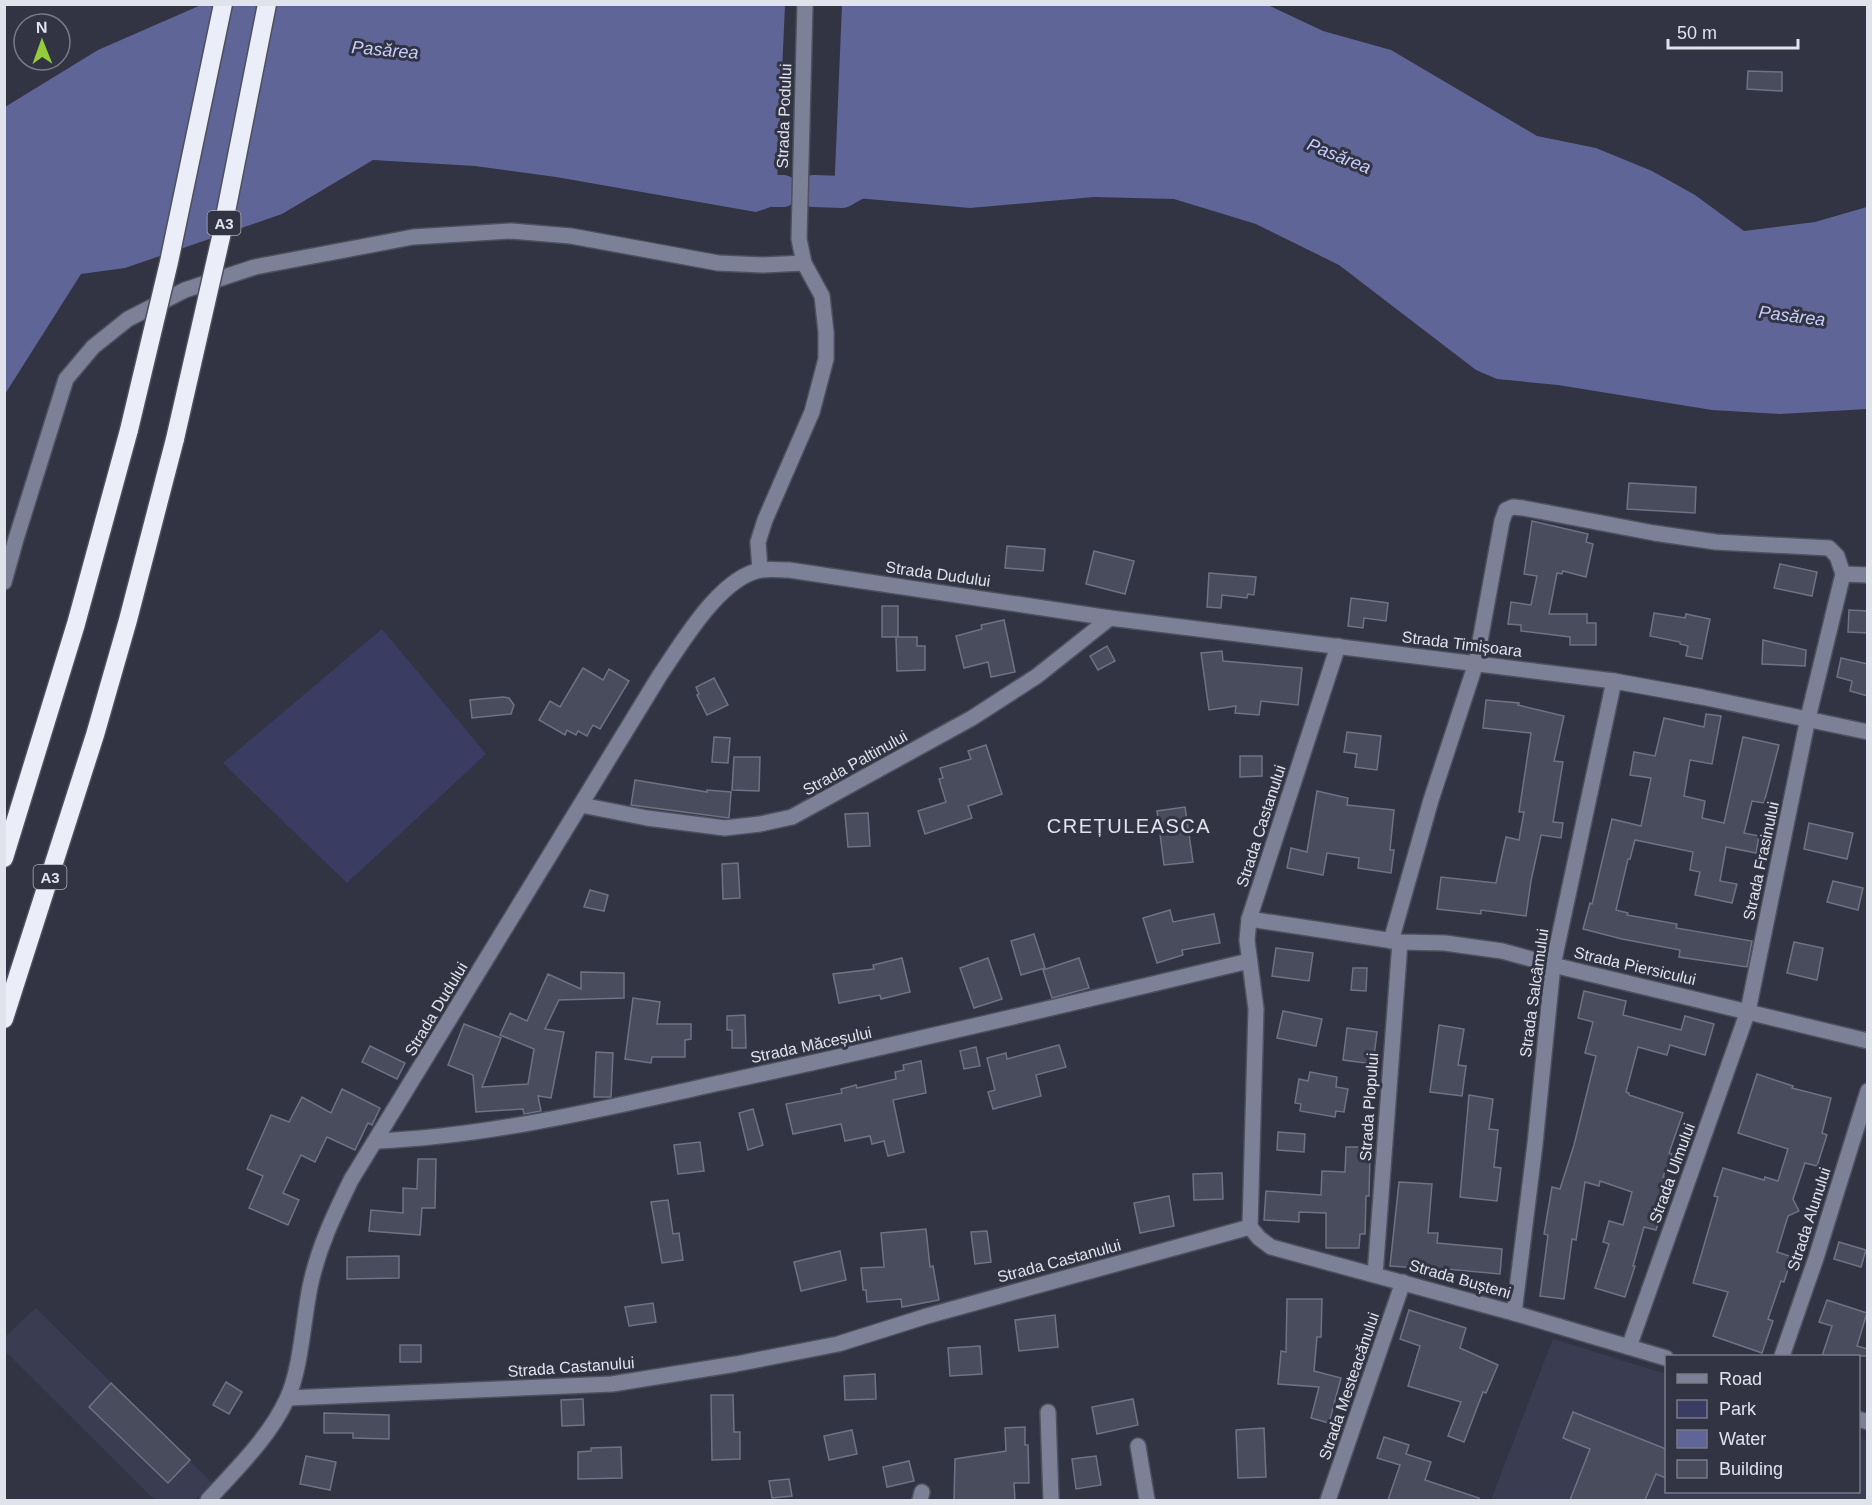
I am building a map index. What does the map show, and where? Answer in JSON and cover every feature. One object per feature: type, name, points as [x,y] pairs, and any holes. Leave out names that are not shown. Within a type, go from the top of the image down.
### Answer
[{"type":"highway","points":[[4,858],[76,624],[129,430],[169,262],[223,4]]},
{"type":"highway","name":"A3","points":[[4,1019],[95,735],[128,620],[175,439],[221,237],[267,4]]},
{"type":"street","name":"Strada Podului","points":[[804,263],[799,228],[805,4]]},
{"type":"street","points":[[4,582],[66,379],[93,347],[128,320],[185,290],[255,267],[413,237],[511,231],[571,236],[718,262],[763,265],[804,263],[822,296],[825,314],[826,359],[812,412],[765,520],[758,542],[760,570]]},
{"type":"street","name":"Strada Plopului","points":[[1375,1275],[1396,941],[1431,801],[1476,663],[1502,521],[1506,510],[1513,507],[1716,543],[1829,548],[1837,556],[1843,574]]},
{"type":"street","name":"Strada Dudului","points":[[208,1500],[275,1422],[288,1398],[317,1256],[351,1180],[377,1142],[660,675],[708,606],[742,578],[760,570],[789,570],[1110,618]]},
{"type":"street","points":[[1808,718],[1843,574],[1868,575]]},
{"type":"street","name":"Strada Timișoara","points":[[1110,618],[1614,681],[1808,718],[1868,732]]},
{"type":"street","name":"Strada Paltinului","points":[[581,806],[647,818],[725,828],[792,817],[972,718],[1037,676],[1110,618]]},
{"type":"street","name":"Strada Castanului","points":[[288,1398],[612,1384],[736,1364],[838,1344],[939,1313],[1250,1227],[1256,1009],[1247,940],[1249,919],[1338,646]]},
{"type":"street","name":"Strada Salcâmului","points":[[1514,1313],[1535,1144],[1553,965],[1614,681]]},
{"type":"street","name":"Strada Frasinului","points":[[1748,1011],[1808,718]]},
{"type":"street","name":"Strada Piersicului","points":[[1249,919],[1396,941],[1502,951],[1868,1041]]},
{"type":"street","name":"Strada Măceșului","points":[[377,1142],[455,1135],[591,1111],[910,1042],[1249,961]]},
{"type":"street","name":"Strada Ulmului","points":[[1629,1347],[1748,1011]]},
{"type":"street","name":"Strada Alunului","points":[[1782,1355],[1816,1258],[1868,1091]]},
{"type":"street","name":"Strada Bușteni","points":[[1250,1227],[1271,1247],[1514,1313],[1665,1358]]},
{"type":"street","name":"Strada Mesteacănului","points":[[1328,1500],[1403,1282]]},
{"type":"street","points":[[1048,1412],[1051,1500]]},
{"type":"street","points":[[1138,1446],[1147,1500]]},
{"type":"shaded area","points":[[36,1308],[212,1483],[195,1500],[155,1500],[5,1351],[5,1337]]},
{"type":"shaded area","points":[[1553,1339],[1665,1374],[1665,1493],[1860,1493],[1860,1438],[1867,1441],[1867,1500],[1491,1500]]},
{"type":"green space","points":[[382,629],[486,754],[347,883],[223,763]]},
{"type":"water","points":[[201,5],[785,5],[776,205],[756,212],[556,177],[475,166],[373,160],[282,214],[125,268],[81,274],[5,394],[5,107],[62,72],[72,72],[72,66],[98,50]]},
{"type":"water","points":[[842,5],[1268,5],[1323,31],[1391,50],[1537,136],[1596,148],[1652,171],[1695,195],[1744,231],[1815,222],[1867,207],[1867,409],[1780,414],[1712,410],[1558,385],[1497,379],[1476,370],[1339,265],[1256,224],[1174,199],[1094,197],[970,208],[834,196]]},
{"type":"building","points":[[1748,71],[1782,72],[1782,91],[1747,89]]},
{"type":"building","points":[[1629,483],[1696,487],[1695,513],[1627,509]]},
{"type":"building","points":[[1532,521],[1588,534],[1586,542],[1593,544],[1586,577],[1563,571],[1562,574],[1557,573],[1549,614],[1587,614],[1587,623],[1596,623],[1596,645],[1570,645],[1570,637],[1521,631],[1521,625],[1508,624],[1511,602],[1531,605],[1537,576],[1524,574]]},
{"type":"building","points":[[1007,546],[1045,549],[1043,571],[1005,568]]},
{"type":"building","points":[[1094,551],[1134,561],[1125,594],[1086,584]]},
{"type":"building","points":[[1780,564],[1817,572],[1812,596],[1774,588]]},
{"type":"building","points":[[1209,573],[1256,577],[1254,595],[1248,594],[1247,598],[1222,595],[1221,608],[1207,607]]},
{"type":"building","points":[[1351,598],[1388,603],[1386,621],[1364,618],[1363,628],[1348,626]]},
{"type":"building","points":[[882,606],[898,606],[898,637],[882,637]]},
{"type":"building","points":[[1849,610],[1868,611],[1868,633],[1848,632]]},
{"type":"building","points":[[1654,613],[1685,618],[1686,614],[1710,619],[1702,659],[1686,656],[1688,646],[1680,642],[1650,636]]},
{"type":"building","points":[[1004,620],[1015,672],[991,677],[988,662],[964,668],[956,636],[982,629],[981,625]]},
{"type":"building","points":[[896,637],[917,637],[917,646],[925,646],[925,670],[897,671]]},
{"type":"building","points":[[1763,640],[1806,650],[1805,666],[1762,664]]},
{"type":"building","points":[[1107,646],[1115,661],[1098,670],[1090,656]]},
{"type":"building","points":[[1222,651],[1223,661],[1302,668],[1298,705],[1261,701],[1259,715],[1235,713],[1236,706],[1209,710],[1201,653]]},
{"type":"building","points":[[1841,658],[1868,664],[1868,696],[1850,691],[1852,681],[1837,677]]},
{"type":"building","points":[[583,668],[603,680],[609,669],[629,681],[600,729],[593,725],[587,736],[578,731],[576,735],[567,730],[565,735],[539,720],[550,701],[560,707]]},
{"type":"building","points":[[714,678],[728,705],[707,715],[697,695],[699,694],[696,687]]},
{"type":"building","points":[[509,698],[514,705],[511,714],[472,718],[470,700]]},
{"type":"building","points":[[1486,700],[1519,703],[1518,705],[1564,716],[1554,761],[1563,762],[1553,822],[1563,823],[1561,838],[1541,835],[1526,916],[1481,910],[1481,914],[1437,909],[1441,877],[1496,883],[1506,837],[1519,840],[1524,812],[1519,812],[1531,733],[1483,728]]},
{"type":"building","points":[[1706,714],[1721,716],[1712,764],[1690,760],[1684,796],[1705,801],[1702,818],[1724,823],[1743,737],[1779,745],[1764,803],[1752,801],[1744,833],[1759,836],[1756,853],[1726,847],[1720,881],[1737,884],[1732,903],[1695,895],[1700,872],[1690,870],[1693,852],[1635,840],[1616,910],[1628,913],[1627,915],[1677,924],[1676,928],[1752,941],[1747,967],[1679,957],[1680,950],[1583,929],[1590,903],[1592,904],[1612,819],[1641,826],[1651,778],[1630,775],[1634,752],[1655,756],[1664,718],[1704,727]]},
{"type":"building","points":[[1347,732],[1381,736],[1377,770],[1355,767],[1357,754],[1344,752]]},
{"type":"building","points":[[714,737],[730,738],[728,763],[712,762]]},
{"type":"building","points":[[986,745],[1002,794],[968,806],[972,818],[925,834],[918,811],[946,802],[939,779],[943,778],[940,768],[971,759],[968,751]]},
{"type":"building","points":[[1240,756],[1262,756],[1262,776],[1240,777]]},
{"type":"building","points":[[734,757],[760,757],[759,791],[732,790]]},
{"type":"building","points":[[635,780],[707,792],[707,790],[731,792],[729,818],[631,805]]},
{"type":"building","points":[[1317,791],[1348,798],[1347,805],[1394,810],[1390,850],[1394,850],[1391,873],[1358,868],[1359,858],[1327,853],[1323,875],[1287,868],[1291,848],[1307,852]]},
{"type":"building","points":[[1185,807],[1193,862],[1164,865],[1157,811]]},
{"type":"building","points":[[868,813],[870,846],[848,847],[845,814]]},
{"type":"building","points":[[1809,823],[1853,833],[1847,859],[1804,849]]},
{"type":"building","points":[[738,863],[740,898],[723,899],[722,864]]},
{"type":"building","points":[[1833,881],[1863,888],[1858,910],[1827,902]]},
{"type":"building","points":[[590,890],[608,895],[604,911],[584,907]]},
{"type":"building","points":[[1170,910],[1173,922],[1214,914],[1220,943],[1182,950],[1183,955],[1157,963],[1143,918]]},
{"type":"building","points":[[1034,934],[1045,968],[1021,975],[1011,941]]},
{"type":"building","points":[[1794,942],[1823,948],[1817,980],[1787,973]]},
{"type":"building","points":[[1276,948],[1313,953],[1309,981],[1272,976]]},
{"type":"building","points":[[902,958],[910,992],[881,999],[880,995],[839,1003],[833,974],[874,969],[873,965]]},
{"type":"building","points":[[988,958],[1002,999],[974,1008],[960,968]]},
{"type":"building","points":[[1079,958],[1089,988],[1052,998],[1043,970]]},
{"type":"building","points":[[1353,968],[1367,968],[1366,991],[1351,990]]},
{"type":"building","points":[[581,972],[624,973],[624,998],[559,1000],[545,1029],[564,1032],[551,1098],[538,1096],[541,1111],[524,1114],[523,1109],[476,1112],[473,1075],[448,1065],[464,1024],[501,1038],[482,1087],[528,1084],[534,1049],[500,1035],[510,1013],[527,1021],[548,974],[581,989]]},
{"type":"building","points":[[1584,991],[1626,1001],[1623,1015],[1681,1030],[1685,1016],[1714,1024],[1705,1055],[1670,1045],[1667,1055],[1638,1047],[1626,1092],[1683,1113],[1663,1177],[1673,1180],[1656,1230],[1644,1227],[1625,1297],[1595,1288],[1609,1244],[1603,1242],[1609,1221],[1623,1225],[1632,1192],[1600,1181],[1599,1186],[1585,1182],[1576,1240],[1572,1239],[1564,1299],[1540,1296],[1548,1235],[1544,1234],[1552,1187],[1560,1189],[1574,1145],[1596,1056],[1585,1053],[1593,1022],[1578,1018]]},
{"type":"building","points":[[633,998],[660,1002],[657,1024],[691,1024],[691,1039],[685,1040],[685,1057],[652,1057],[651,1063],[625,1059]]},
{"type":"building","points":[[1283,1011],[1322,1019],[1316,1046],[1277,1038]]},
{"type":"building","points":[[745,1015],[746,1048],[732,1048],[732,1030],[727,1030],[727,1016]]},
{"type":"building","points":[[1439,1025],[1464,1029],[1458,1065],[1466,1066],[1462,1096],[1430,1092]]},
{"type":"building","points":[[1347,1028],[1377,1032],[1373,1064],[1343,1060]]},
{"type":"building","points":[[1059,1045],[1066,1067],[1036,1075],[1041,1096],[993,1109],[988,1092],[995,1090],[987,1058],[1006,1053],[1007,1059]]},
{"type":"building","points":[[370,1046],[405,1063],[397,1079],[362,1062]]},
{"type":"building","points":[[976,1047],[980,1066],[964,1069],[960,1051]]},
{"type":"building","points":[[596,1052],[613,1053],[611,1097],[594,1097]]},
{"type":"building","points":[[921,1061],[926,1093],[893,1100],[904,1152],[888,1156],[884,1141],[872,1144],[870,1136],[845,1141],[841,1124],[793,1134],[786,1104],[842,1093],[841,1089],[856,1085],[857,1088],[896,1079],[895,1072],[904,1070],[903,1065]]},
{"type":"building","points":[[1310,1072],[1337,1077],[1336,1087],[1348,1089],[1344,1112],[1336,1111],[1335,1117],[1300,1111],[1301,1104],[1295,1103],[1299,1079],[1308,1081]]},
{"type":"building","points":[[1757,1074],[1793,1086],[1792,1088],[1831,1098],[1822,1133],[1827,1135],[1817,1166],[1805,1163],[1793,1199],[1799,1211],[1788,1216],[1777,1252],[1792,1257],[1768,1319],[1773,1321],[1762,1353],[1713,1336],[1728,1292],[1693,1283],[1718,1197],[1714,1196],[1723,1168],[1764,1180],[1765,1177],[1778,1181],[1788,1149],[1738,1133]]},
{"type":"building","points":[[342,1089],[380,1108],[372,1125],[368,1123],[355,1150],[327,1137],[315,1162],[301,1155],[283,1193],[299,1200],[288,1225],[249,1208],[263,1176],[247,1169],[271,1115],[289,1122],[302,1097],[331,1113]]},
{"type":"building","points":[[1469,1095],[1493,1099],[1489,1129],[1498,1130],[1494,1167],[1501,1168],[1497,1201],[1460,1197]]},
{"type":"building","points":[[753,1109],[763,1145],[748,1150],[739,1113]]},
{"type":"building","points":[[1278,1132],[1305,1134],[1304,1152],[1277,1150]]},
{"type":"building","points":[[700,1142],[704,1171],[678,1174],[674,1145]]},
{"type":"building","points":[[1346,1147],[1363,1147],[1362,1154],[1370,1154],[1365,1234],[1360,1234],[1359,1248],[1326,1248],[1326,1213],[1299,1212],[1299,1222],[1264,1220],[1266,1191],[1321,1195],[1322,1171],[1345,1172]]},
{"type":"building","points":[[418,1159],[436,1159],[435,1208],[422,1208],[420,1235],[369,1231],[371,1210],[403,1213],[403,1188],[417,1189]]},
{"type":"building","points":[[1222,1173],[1223,1199],[1194,1200],[1193,1174]]},
{"type":"building","points":[[1399,1182],[1432,1184],[1428,1233],[1438,1233],[1437,1243],[1502,1249],[1500,1274],[1390,1266]]},
{"type":"building","points":[[1169,1196],[1174,1226],[1140,1233],[1134,1203]]},
{"type":"building","points":[[668,1200],[673,1234],[679,1233],[683,1260],[662,1263],[651,1202]]},
{"type":"building","points":[[926,1229],[930,1267],[933,1266],[939,1300],[902,1307],[901,1299],[867,1302],[866,1290],[863,1290],[861,1268],[884,1267],[881,1233]]},
{"type":"building","points":[[987,1231],[991,1262],[975,1264],[971,1232]]},
{"type":"building","points":[[1839,1242],[1866,1250],[1861,1267],[1834,1259]]},
{"type":"building","points":[[840,1251],[846,1280],[801,1291],[794,1262]]},
{"type":"building","points":[[399,1256],[399,1278],[347,1279],[347,1257]]},
{"type":"building","points":[[1287,1299],[1322,1299],[1321,1337],[1317,1337],[1314,1371],[1341,1378],[1329,1423],[1311,1418],[1319,1387],[1278,1384],[1281,1351],[1286,1352]]},
{"type":"building","points":[[1827,1300],[1867,1313],[1857,1346],[1868,1349],[1868,1356],[1822,1355],[1832,1326],[1819,1322]]},
{"type":"building","points":[[653,1303],[656,1322],[629,1326],[625,1307]]},
{"type":"building","points":[[1409,1310],[1466,1328],[1460,1348],[1498,1365],[1486,1393],[1483,1392],[1464,1442],[1448,1436],[1461,1402],[1408,1386],[1420,1346],[1400,1339]]},
{"type":"building","points":[[1055,1315],[1058,1347],[1019,1351],[1015,1320]]},
{"type":"building","points":[[400,1345],[421,1345],[421,1362],[400,1362]]},
{"type":"building","points":[[980,1346],[982,1374],[950,1376],[948,1348]]},
{"type":"building","points":[[875,1374],[876,1399],[845,1400],[844,1376]]},
{"type":"building","points":[[226,1382],[242,1392],[229,1414],[213,1405]]},
{"type":"building","points":[[111,1383],[190,1460],[168,1483],[89,1407]]},
{"type":"building","points":[[711,1395],[733,1395],[734,1432],[740,1432],[740,1459],[712,1460]]},
{"type":"building","points":[[583,1399],[584,1425],[562,1426],[561,1400]]},
{"type":"building","points":[[1133,1399],[1138,1425],[1097,1434],[1092,1407]]},
{"type":"building","points":[[1573,1412],[1665,1449],[1665,1478],[1656,1474],[1645,1500],[1570,1500],[1590,1449],[1563,1438]]},
{"type":"building","points":[[324,1413],[389,1415],[389,1439],[353,1438],[353,1433],[324,1433]]},
{"type":"building","points":[[1025,1427],[1029,1483],[1014,1483],[1015,1500],[954,1500],[955,1459],[1006,1451],[1005,1428]]},
{"type":"building","points":[[1264,1428],[1266,1477],[1238,1478],[1236,1430]]},
{"type":"building","points":[[852,1430],[857,1454],[829,1460],[824,1436]]},
{"type":"building","points":[[1384,1437],[1409,1445],[1406,1454],[1431,1462],[1425,1480],[1479,1498],[1479,1500],[1388,1500],[1400,1465],[1377,1458]]},
{"type":"building","points":[[621,1447],[622,1478],[578,1479],[578,1452],[591,1451],[591,1448]]},
{"type":"building","points":[[306,1456],[336,1462],[330,1490],[300,1484]]},
{"type":"building","points":[[1096,1456],[1101,1485],[1076,1489],[1072,1459]]},
{"type":"building","points":[[909,1461],[914,1481],[887,1487],[883,1467]]},
{"type":"building","points":[[789,1479],[792,1496],[772,1498],[769,1481]]},
{"type":"waterway","name":"Pasărea","points":[[740,172],[773,191],[783,191]]},
{"type":"waterway","name":"Pasărea","points":[[814,191],[842,192],[872,175]]},
{"type":"district","name":"CREȚULEASCA","points":[[1129,826]]}]
